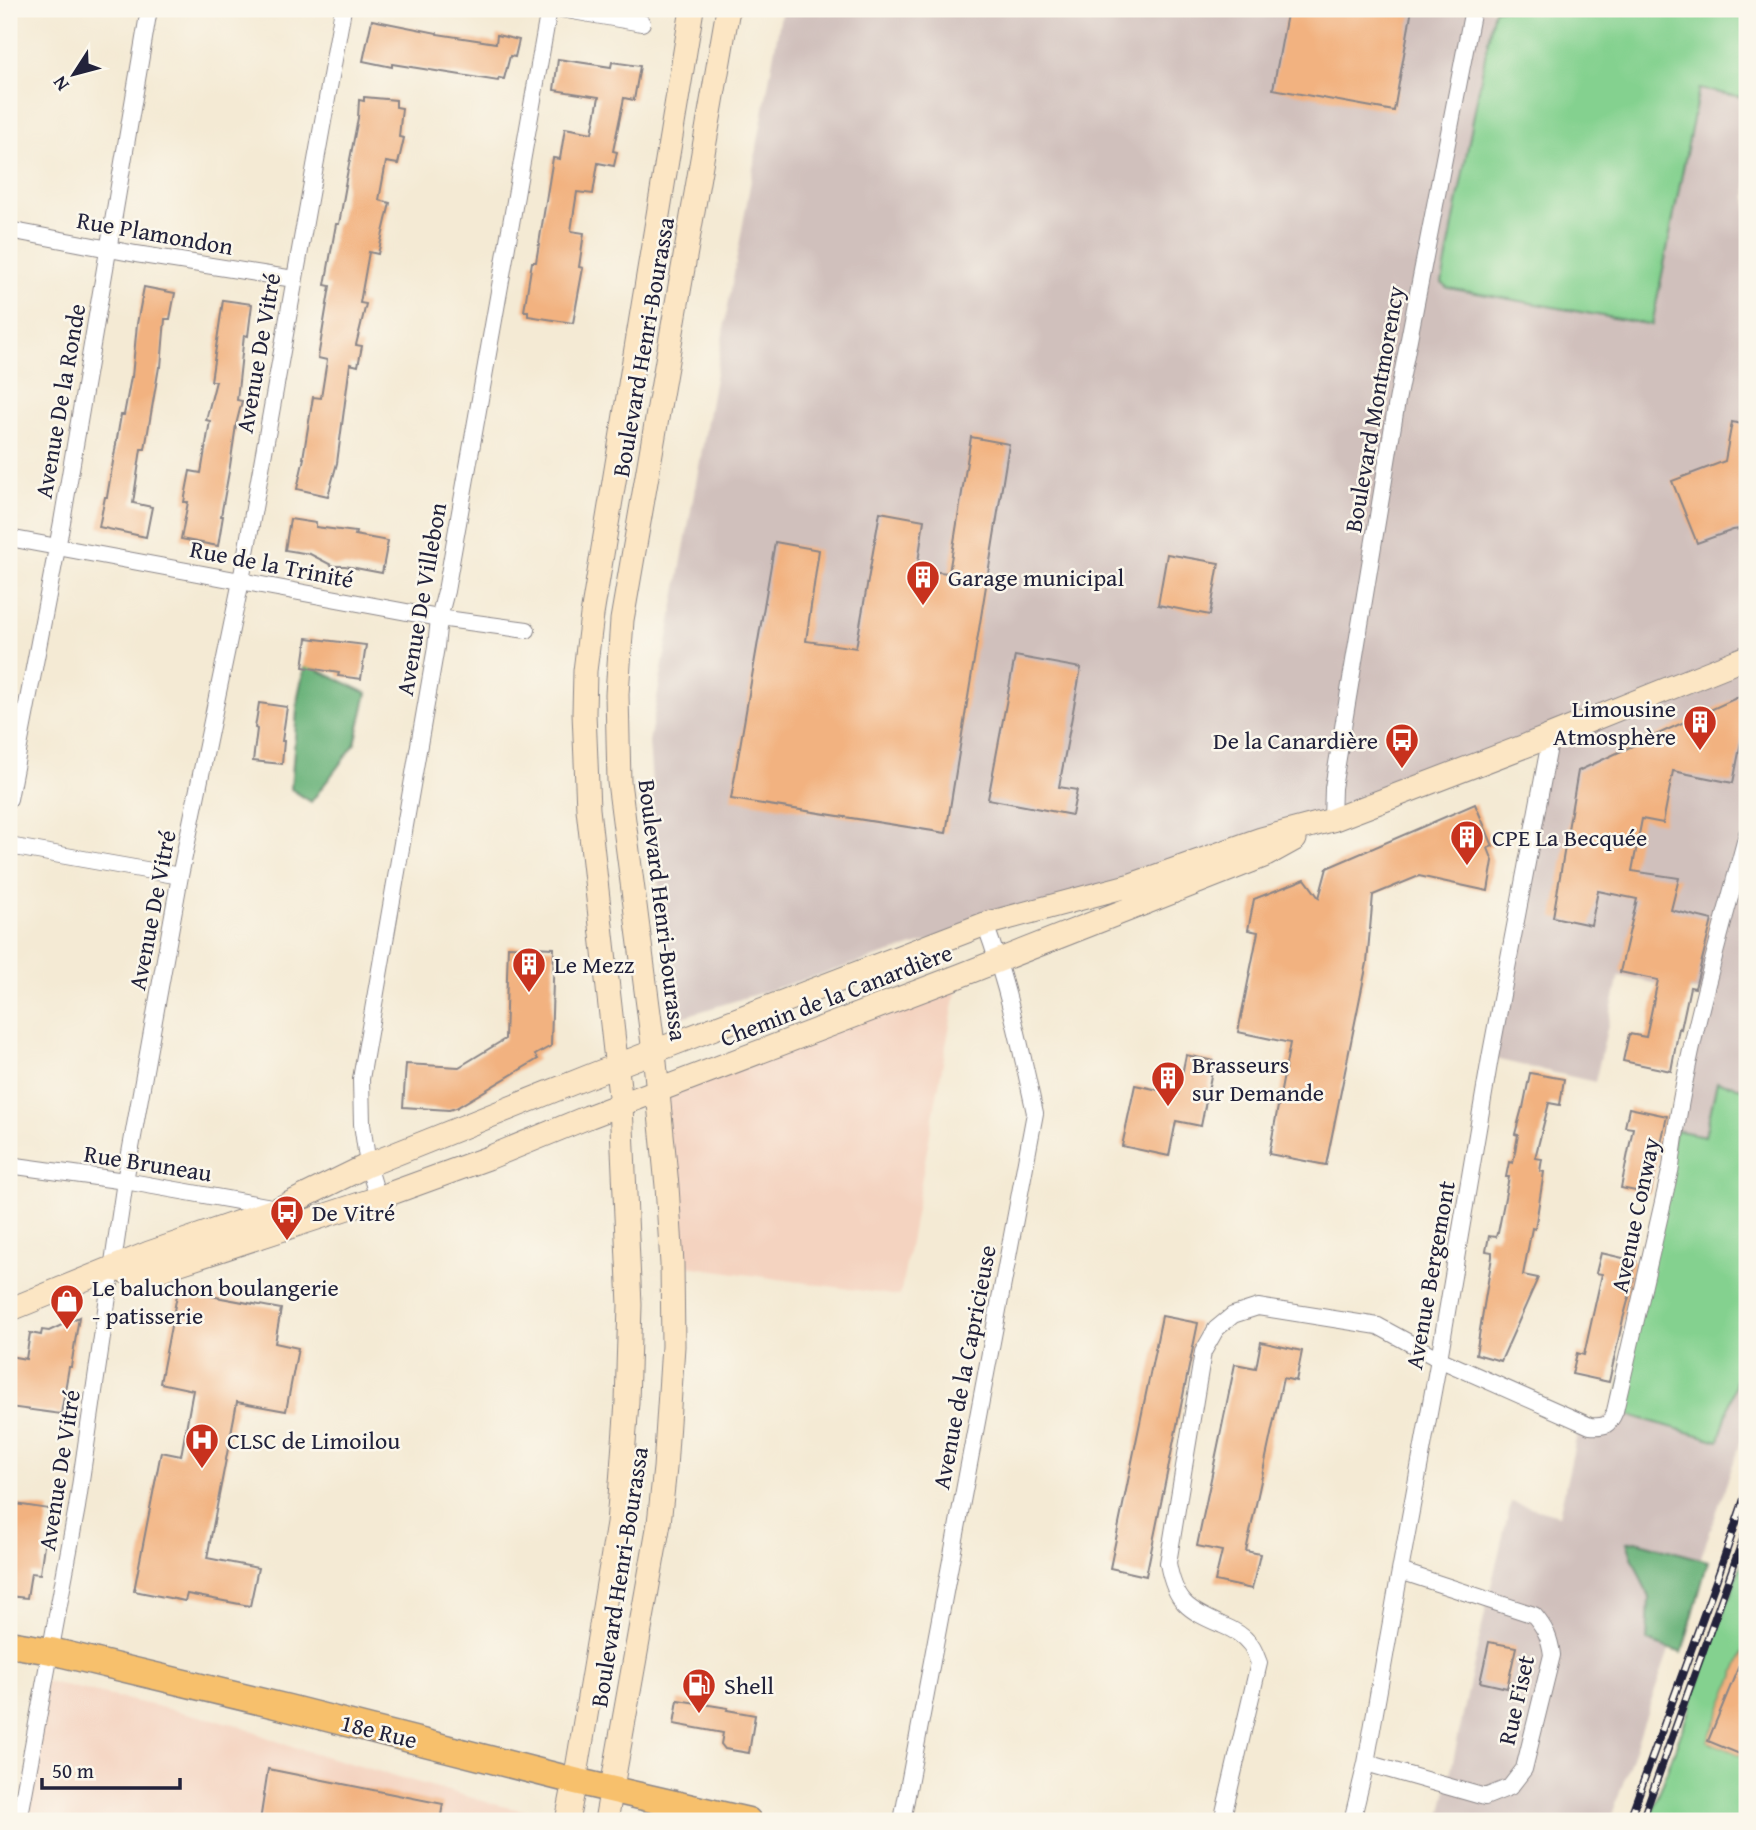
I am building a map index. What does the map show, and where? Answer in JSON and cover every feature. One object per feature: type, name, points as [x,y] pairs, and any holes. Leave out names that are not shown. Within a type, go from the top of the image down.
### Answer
[{"type":"main road","name":"Boulevard Henri-Bourassa","points":[[567,1821],[618,1524],[631,1305],[621,1105],[589,809],[584,713],[585,671],[692,9]]},
{"type":"main road","name":"Boulevard Henri-Bourassa","points":[[606,1821],[659,1523],[673,1346],[667,1186],[654,1052],[619,782],[617,694],[622,620],[729,9]]},
{"type":"main road","name":"Chemin de la Canardière","points":[[9,1310],[149,1253],[280,1208],[368,1165],[985,924],[1131,884],[1261,839],[1332,820],[1747,657]]},
{"type":"main road","name":"Chemin de la Canardière","points":[[112,1269],[144,1275],[379,1198],[488,1158],[1266,855],[1332,820]]},
{"type":"main road","name":"18e Rue","points":[[9,1644],[51,1651],[611,1790],[748,1821]]},
{"type":"street","name":"Avenue De la Ronde","points":[[9,799],[109,249],[149,9]]},
{"type":"street","name":"Avenue De Vitré","points":[[19,1821],[77,1507],[125,1181],[180,876],[241,581],[343,9]]},
{"type":"street","name":"Avenue De Villebon","points":[[379,1198],[368,1165],[362,1124],[361,1079],[439,618],[549,9]]},
{"type":"street","points":[[561,9],[642,23]]},
{"type":"street","name":"Boulevard Montmorency","points":[[1332,820],[1333,788],[1397,401],[1473,9]]},
{"type":"street","name":"Rue Plamondon","points":[[9,230],[294,279]]},
{"type":"street","name":"Rue de la Trinité","points":[[9,538],[439,618],[527,629]]},
{"type":"street","name":"Avenue Bergemont","points":[[1352,1821],[1366,1763],[1490,1058],[1551,736]]},
{"type":"street","name":"Avenue Conway","points":[[1439,1359],[1590,1426],[1602,1427],[1611,1421],[1671,1167],[1675,1130],[1705,993],[1747,834]]},
{"type":"street","points":[[9,846],[180,876]]},
{"type":"street","name":"Avenue de la Capricieuse","points":[[902,1821],[1035,1113],[1014,1017],[985,924]]},
{"type":"street","name":"Rue Bruneau","points":[[9,1165],[125,1181],[280,1208]]},
{"type":"street","points":[[1222,1821],[1259,1663],[1251,1644],[1236,1630],[1197,1614],[1183,1602],[1172,1582],[1168,1563],[1203,1352],[1216,1329],[1233,1315],[1258,1307],[1378,1326],[1439,1359]]},
{"type":"street","name":"Rue Fiset","points":[[1366,1763],[1485,1797],[1510,1787],[1524,1769],[1552,1655],[1550,1639],[1534,1615],[1399,1571]]},
{"type":"shaded area","points":[[782,9],[1747,9],[1747,1089],[1717,1083],[1706,1137],[1675,1130],[1704,993],[1619,976],[1595,1082],[1490,1058],[1551,737],[985,924],[669,1021],[649,742]]},
{"type":"shaded area","points":[[959,976],[900,1296],[672,1264],[657,1091]]},
{"type":"shaded area","points":[[1747,1361],[1747,1424],[1610,1821],[1440,1821],[1511,1502],[1559,1515],[1580,1421],[1590,1426],[1615,1411],[1739,1371],[1744,1372]]},
{"type":"shaded area","points":[[45,1681],[234,1724],[289,1746],[501,1806],[536,1813],[535,1821],[19,1821]]},
{"type":"green space","points":[[1494,9],[1747,9],[1747,98],[1699,89],[1652,325],[1448,288],[1442,283]]},
{"type":"green space","points":[[305,664],[367,693],[355,744],[311,802],[291,789],[298,696]]},
{"type":"green space","points":[[1717,1082],[1747,1089],[1747,1361],[1744,1372],[1739,1371],[1719,1441],[1615,1411],[1675,1130],[1705,1136]]},
{"type":"green space","points":[[1636,1541],[1708,1561],[1682,1653],[1647,1641],[1649,1598],[1627,1542]]},
{"type":"green space","points":[[1747,1548],[1747,1644],[1708,1741],[1747,1757],[1747,1821],[1649,1821]]},
{"type":"building","points":[[1288,9],[1412,9],[1394,111],[1273,89]]},
{"type":"building","points":[[372,20],[496,43],[497,35],[519,40],[515,57],[510,56],[504,79],[499,78],[498,81],[392,64],[392,67],[363,61]]},
{"type":"building","points":[[558,59],[611,67],[612,62],[640,66],[634,100],[624,98],[613,151],[617,152],[614,166],[598,163],[593,194],[577,192],[571,231],[584,233],[579,267],[583,268],[573,323],[528,316],[528,311],[524,311],[532,262],[536,262],[553,158],[560,159],[565,128],[592,133],[599,97],[554,90]]},
{"type":"building","points":[[364,97],[396,100],[396,107],[402,108],[399,137],[404,138],[398,164],[386,162],[379,200],[390,203],[378,254],[369,252],[360,303],[366,304],[356,345],[362,346],[358,366],[350,364],[337,463],[328,496],[297,489],[313,397],[321,398],[327,360],[318,358],[330,286],[325,285],[336,224],[339,224],[359,100],[364,101]]},
{"type":"building","points":[[144,287],[175,293],[170,319],[165,319],[161,367],[145,449],[141,449],[133,503],[152,507],[146,537],[99,527],[121,415],[124,415],[132,377]]},
{"type":"building","points":[[223,300],[252,304],[248,336],[244,335],[237,400],[242,401],[218,546],[181,539],[190,471],[201,473],[210,421],[206,420],[216,381],[211,381]]},
{"type":"building","points":[[1732,422],[1747,425],[1747,528],[1733,530],[1697,543],[1672,481],[1725,461]]},
{"type":"building","name":"Garage municipal","points":[[971,437],[1009,444],[946,833],[731,799],[775,542],[819,550],[806,641],[856,648],[880,512],[924,520],[917,570],[949,573]]},
{"type":"building","points":[[290,519],[316,523],[316,527],[356,532],[355,535],[388,541],[382,573],[333,566],[310,554],[285,550]]},
{"type":"building","points":[[1167,554],[1219,563],[1210,615],[1158,605]]},
{"type":"building","points":[[307,638],[366,645],[361,679],[303,667]]},
{"type":"building","points":[[1015,656],[1081,668],[1059,787],[1077,790],[1072,815],[988,799]]},
{"type":"building","points":[[1747,693],[1747,711],[1733,783],[1673,771],[1663,823],[1642,819],[1632,871],[1679,878],[1671,910],[1712,920],[1695,988],[1690,987],[1671,1071],[1623,1061],[1629,1034],[1646,1037],[1658,980],[1620,972],[1637,899],[1598,891],[1591,925],[1553,917],[1578,771]]},
{"type":"building","points":[[259,703],[287,707],[282,764],[253,761]]},
{"type":"building","points":[[1475,804],[1493,846],[1488,848],[1493,861],[1488,891],[1419,876],[1373,895],[1367,963],[1326,1165],[1269,1154],[1290,1043],[1238,1032],[1258,932],[1248,930],[1254,899],[1305,879],[1319,898],[1327,868]]},
{"type":"building","name":"Le Mezz","points":[[508,946],[554,948],[551,1046],[535,1055],[538,1059],[456,1108],[449,1110],[403,1107],[406,1064],[459,1067],[505,1039]]},
{"type":"building","name":"Brasseurs sur Demande","points":[[1186,1055],[1214,1061],[1201,1126],[1176,1121],[1169,1156],[1122,1146],[1135,1085],[1178,1094]]},
{"type":"building","points":[[1530,1073],[1564,1079],[1560,1105],[1549,1103],[1535,1158],[1542,1159],[1540,1171],[1544,1172],[1535,1229],[1532,1228],[1523,1275],[1538,1278],[1501,1361],[1476,1354],[1492,1257],[1492,1252],[1486,1251],[1489,1236],[1496,1237],[1498,1233],[1509,1177],[1506,1177],[1509,1162],[1513,1163],[1518,1135],[1515,1134]]},
{"type":"building","points":[[1629,1108],[1667,1116],[1650,1194],[1621,1188],[1633,1128],[1625,1127]]},
{"type":"building","points":[[1601,1253],[1636,1261],[1609,1382],[1572,1374],[1577,1353],[1584,1355],[1602,1274],[1596,1273]]},
{"type":"building","points":[[178,1290],[281,1309],[275,1343],[298,1348],[286,1411],[237,1402],[207,1558],[258,1568],[250,1606],[187,1594],[185,1601],[134,1591],[161,1452],[181,1456],[193,1390],[160,1383]]},
{"type":"building","points":[[1162,1316],[1198,1323],[1146,1576],[1110,1568]]},
{"type":"building","points":[[79,1317],[61,1414],[9,1407],[9,1356],[26,1359],[30,1333],[41,1335],[42,1330],[49,1331]]},
{"type":"building","points":[[1261,1342],[1302,1351],[1296,1381],[1283,1378],[1246,1551],[1260,1554],[1252,1589],[1215,1581],[1222,1551],[1197,1546],[1235,1364],[1256,1368]]},
{"type":"building","points":[[9,1503],[49,1509],[40,1574],[31,1573],[27,1598],[9,1596]]},
{"type":"building","points":[[1489,1642],[1516,1647],[1507,1688],[1480,1682]]},
{"type":"building","points":[[1747,1646],[1747,1757],[1708,1741]]},
{"type":"building","points":[[678,1700],[755,1715],[749,1753],[725,1749],[721,1744],[723,1733],[674,1724]]},
{"type":"building","points":[[268,1769],[443,1804],[440,1821],[260,1821]]},
{"type":"railway","points":[[1629,1821],[1747,1490]]},
{"type":"railway","points":[[1642,1821],[1747,1528]]},
{"type":"place","name":"Garage municipal","points":[[923,607]]},
{"type":"place","name":"Limousine Atmosphère","points":[[1700,752]]},
{"type":"place","name":"De la Canardière","points":[[1402,770]]},
{"type":"place","name":"CPE La Becquée","points":[[1467,867]]},
{"type":"place","name":"Le Mezz","points":[[529,994]]},
{"type":"place","name":"Brasseurs sur Demande","points":[[1168,1108]]},
{"type":"place","name":"De Vitré","points":[[287,1242]]},
{"type":"place","name":"Le baluchon boulangerie - patisserie","points":[[67,1331]]},
{"type":"place","name":"CLSC de Limoilou","points":[[202,1470]]},
{"type":"place","name":"Shell","points":[[699,1715]]}]
